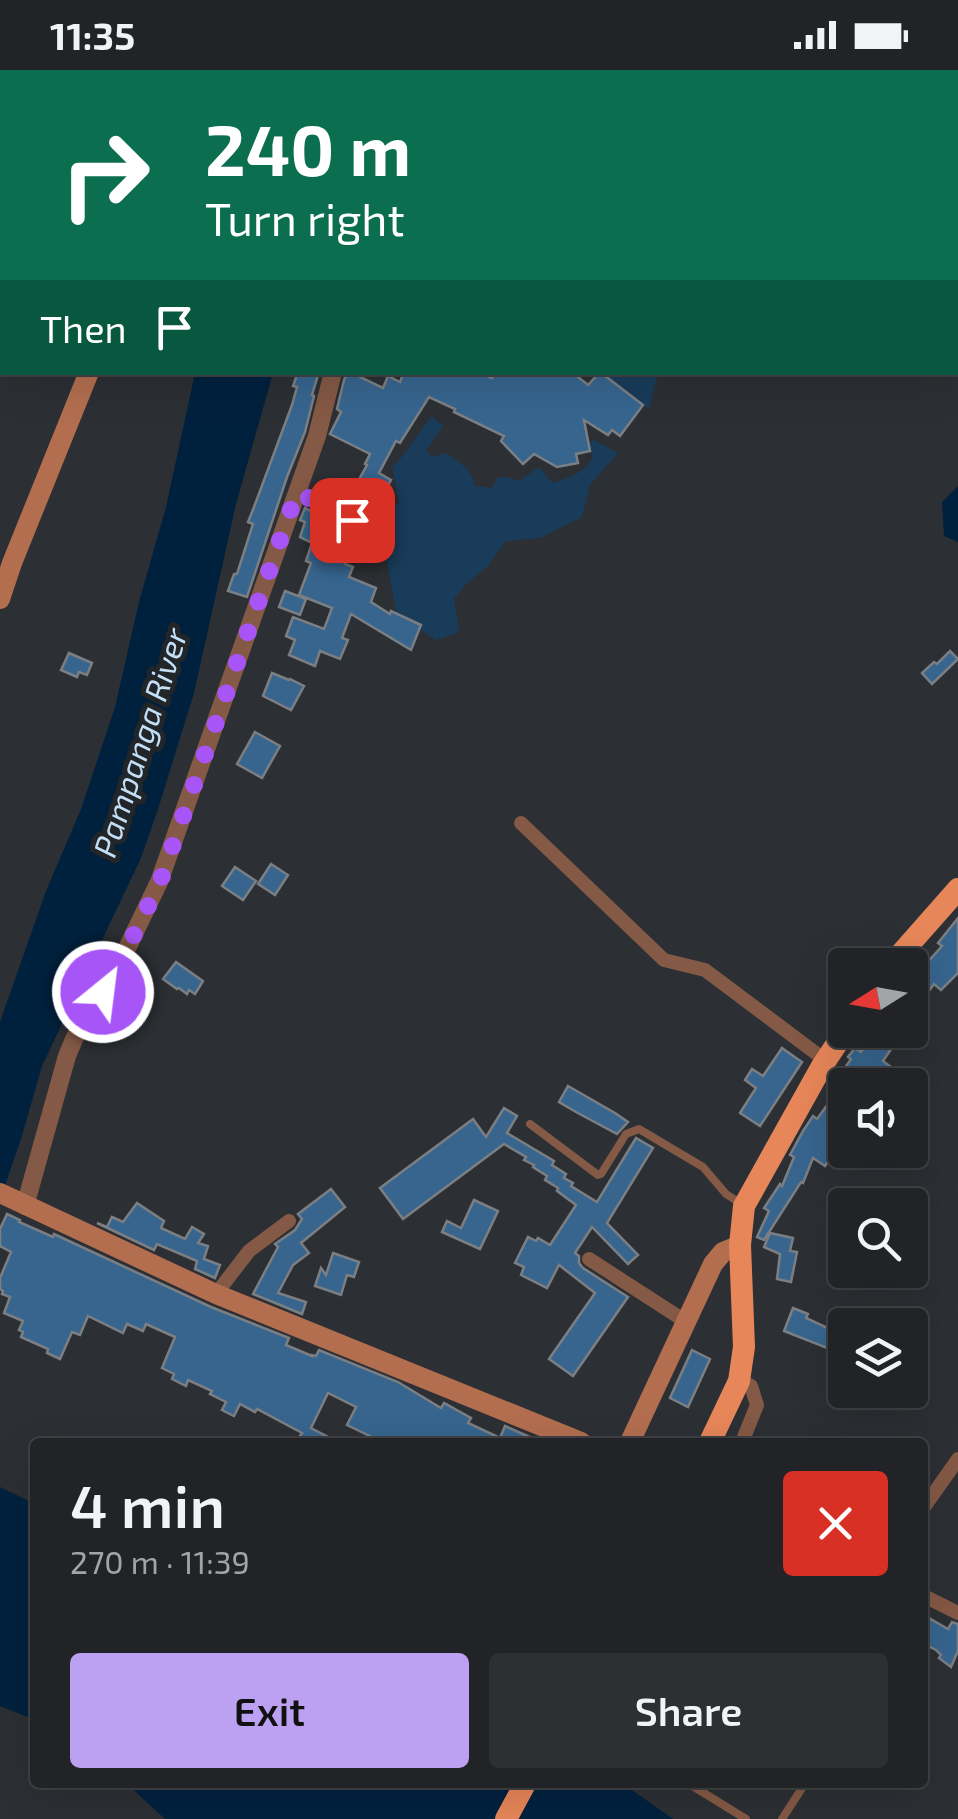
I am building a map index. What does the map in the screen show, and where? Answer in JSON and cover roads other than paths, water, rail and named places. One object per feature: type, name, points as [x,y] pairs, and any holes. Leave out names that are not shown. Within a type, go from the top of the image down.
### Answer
[{"type":"highway","points":[[906,948],[958,889]]},
{"type":"highway","points":[[712,1438],[739,1381],[744,1347],[740,1244],[744,1206],[833,1048]]},
{"type":"highway","points":[[506,1819],[523,1788]]},
{"type":"main road","points":[[0,599],[88,375]]},
{"type":"main road","points":[[12,1199],[216,1294],[571,1438]]},
{"type":"main road","points":[[632,1438],[713,1264],[723,1252],[740,1244]]},
{"type":"street","points":[[12,1199],[75,1037],[117,969],[160,882],[317,436],[332,375]]},
{"type":"street","points":[[297,492],[380,534]]},
{"type":"street","points":[[521,823],[664,960],[706,970],[825,1060]]},
{"type":"street","points":[[216,1294],[249,1251],[289,1221]]},
{"type":"street","points":[[589,1259],[685,1321]]},
{"type":"street","points":[[739,1381],[750,1386],[757,1406],[744,1438]]},
{"type":"street","points":[[928,1502],[958,1460]]},
{"type":"street","points":[[928,1598],[958,1613]]},
{"type":"lane","points":[[530,1124],[598,1176],[626,1134],[639,1129],[703,1167],[726,1194],[744,1206]]},
{"type":"lane","points":[[696,1788],[746,1819]]},
{"type":"lane","points":[[782,1819],[802,1788]]},
{"type":"water","name":"Pampanga River","points":[[195,375],[272,375],[236,504],[194,693],[158,809],[141,858],[42,1066],[0,1200],[0,1022],[46,891],[81,809],[115,707]]},
{"type":"water","points":[[958,486],[958,542],[944,536],[942,502]]},
{"type":"water","points":[[0,1487],[30,1502],[30,1718],[0,1706]]},
{"type":"water","points":[[131,1788],[629,1788],[673,1819],[165,1819]]}]
